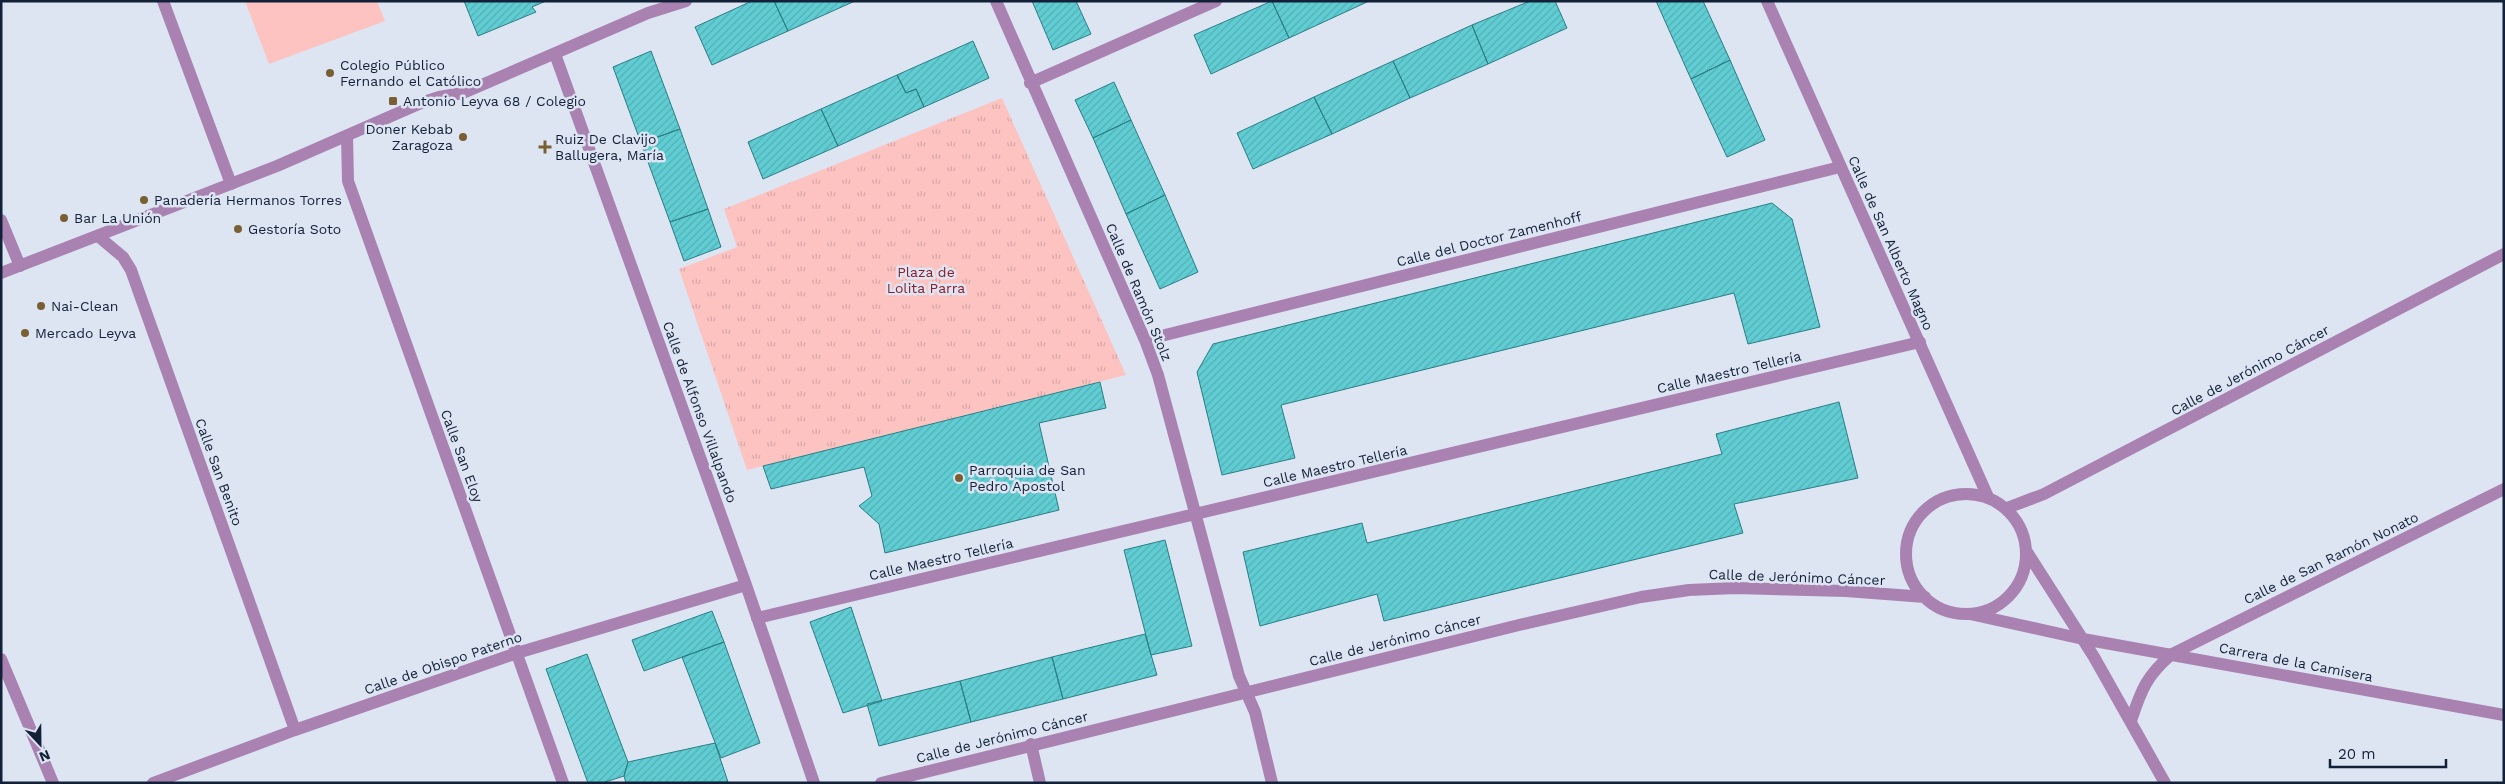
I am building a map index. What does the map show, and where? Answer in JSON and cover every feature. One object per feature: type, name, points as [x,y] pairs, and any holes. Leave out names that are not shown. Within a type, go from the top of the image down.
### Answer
[{"type":"street","points":[[163,1],[231,184]]},
{"type":"street","points":[[1,273],[231,184],[421,103],[438,97],[463,93],[648,13],[686,1]]},
{"type":"street","name":"Calle de Ramón Stolz","points":[[996,1],[1145,340],[1158,375],[1239,676],[1256,712],[1272,783]]},
{"type":"street","points":[[1030,82],[1216,1]]},
{"type":"street","name":"Calle de San Alberto Magno","points":[[1767,1],[1988,497]]},
{"type":"street","name":"Calle de Alfonso Villalpando","points":[[555,54],[746,585],[814,783]]},
{"type":"street","name":"Calle San Eloy","points":[[347,136],[348,181],[563,783]]},
{"type":"street","name":"Calle del Doctor Zamenhoff","points":[[1145,340],[1840,167]]},
{"type":"street","points":[[1,220],[20,266]]},
{"type":"street","name":"Calle San Benito","points":[[98,236],[123,257],[131,270],[295,730]]},
{"type":"street","name":"Calle de Jerónimo Cáncer","points":[[2007,508],[2052,489],[2504,254]]},
{"type":"street","name":"Calle Maestro Tellería","points":[[757,618],[1920,342]]},
{"type":"street","name":"Calle de San Ramón Nonato","points":[[2131,721],[2146,681],[2155,668],[2172,654],[2504,489]]},
{"type":"street","points":[[1967,494],[1988,497],[2007,508],[2020,526],[2027,552],[2023,572],[2013,591],[2004,601],[1991,608],[1970,614],[1944,610],[1925,597],[1909,573],[1906,554],[1909,536],[1918,518],[1931,504],[1954,495],[1967,494]]},
{"type":"street","points":[[2027,552],[2083,639],[2165,783]]},
{"type":"street","name":"Calle de Obispo Paterno","points":[[153,783],[295,730],[517,653],[746,585]]},
{"type":"street","name":"Calle de Jerónimo Cáncer","points":[[881,783],[1031,744],[1641,597],[1689,590],[1736,588],[1846,591],[1925,597]]},
{"type":"street","name":"Carrera de la Camisera","points":[[1970,614],[2083,639],[2504,715]]},
{"type":"street","points":[[1,659],[53,783]]},
{"type":"street","points":[[1031,744],[1040,783]]},
{"type":"green space","points":[[245,1],[377,1],[385,21],[269,64]]},
{"type":"green space","name":"Plaza de Lolita Parra","points":[[1002,98],[1126,375],[747,470],[679,269],[737,247],[724,209]]},
{"type":"building","points":[[464,1],[546,1],[532,7],[536,12],[478,36]]},
{"type":"building","points":[[752,1],[774,1],[788,31],[712,65],[695,27]]},
{"type":"building","points":[[774,1],[855,1],[788,31]]},
{"type":"building","points":[[1032,1],[1076,1],[1091,34],[1053,50]]},
{"type":"building","points":[[1272,1],[1367,1],[1367,2],[1289,38]]},
{"type":"building","points":[[1272,1],[1289,38],[1211,74],[1194,35]]},
{"type":"building","points":[[1530,1],[1555,1],[1567,28],[1488,64],[1472,25]]},
{"type":"building","points":[[1656,1],[1703,1],[1730,60],[1691,79]]},
{"type":"building","points":[[1472,25],[1488,64],[1410,98],[1393,61]]},
{"type":"building","points":[[973,41],[989,78],[924,107],[916,89],[906,93],[897,75]]},
{"type":"building","points":[[651,51],[680,129],[641,143],[613,67]]},
{"type":"building","points":[[1730,60],[1765,140],[1727,157],[1691,79]]},
{"type":"building","points":[[1393,61],[1410,98],[1332,134],[1314,97]]},
{"type":"building","points":[[897,75],[906,93],[916,89],[924,107],[838,146],[821,109]]},
{"type":"building","points":[[1114,82],[1131,120],[1093,138],[1075,100]]},
{"type":"building","points":[[1314,97],[1332,134],[1253,169],[1237,133]]},
{"type":"building","points":[[821,109],[838,146],[763,179],[748,142]]},
{"type":"building","points":[[1131,120],[1165,195],[1126,214],[1093,138]]},
{"type":"building","points":[[680,129],[708,209],[670,222],[641,143]]},
{"type":"building","points":[[1165,195],[1198,272],[1160,289],[1126,214]]},
{"type":"building","points":[[1772,203],[1792,219],[1820,327],[1748,344],[1734,293],[1281,405],[1295,458],[1222,475],[1197,372],[1213,344]]},
{"type":"building","points":[[708,209],[721,247],[684,261],[670,222]]},
{"type":"building","name":"Parroquia de San Pedro Apostol","points":[[1100,382],[1106,408],[1039,423],[1059,510],[885,553],[879,524],[859,506],[872,496],[864,467],[771,489],[763,466]]},
{"type":"building","points":[[1839,402],[1858,478],[1734,504],[1743,533],[1384,621],[1377,594],[1260,626],[1243,552],[1362,523],[1367,543],[1722,454],[1716,434]]},
{"type":"building","points":[[1165,540],[1192,646],[1151,655],[1124,550]]},
{"type":"building","points":[[851,607],[882,701],[843,713],[810,622]]},
{"type":"building","points":[[712,611],[724,642],[644,671],[632,640]]},
{"type":"building","points":[[1145,634],[1157,675],[1063,699],[1052,657]]},
{"type":"building","points":[[724,642],[760,743],[721,758],[682,657]]},
{"type":"building","points":[[587,654],[628,762],[624,776],[602,783],[588,783],[546,669]]},
{"type":"building","points":[[1052,657],[1063,699],[971,722],[960,681]]},
{"type":"building","points":[[960,681],[971,722],[879,746],[867,704]]},
{"type":"building","points":[[715,743],[728,782],[626,783],[624,776],[628,762]]},
{"type":"place","name":"Colegio Público Fernando el Católico","points":[[330,73]]},
{"type":"place","name":"Antonio Leyva 68 / Colegio","points":[[393,101]]},
{"type":"place","name":"Doner Kebab Zaragoza","points":[[463,137]]},
{"type":"place","name":"Ruiz De Clavijo Ballugera, María","points":[[545,147]]},
{"type":"place","name":"Panadería Hermanos Torres","points":[[144,200]]},
{"type":"place","name":"Bar La Unión","points":[[64,218]]},
{"type":"place","name":"Gestoría Soto","points":[[238,229]]},
{"type":"place","name":"Nai-Clean","points":[[41,306]]},
{"type":"place","name":"Mercado Leyva","points":[[25,333]]},
{"type":"place","name":"Parroquia de San Pedro Apostol","points":[[959,478]]}]
